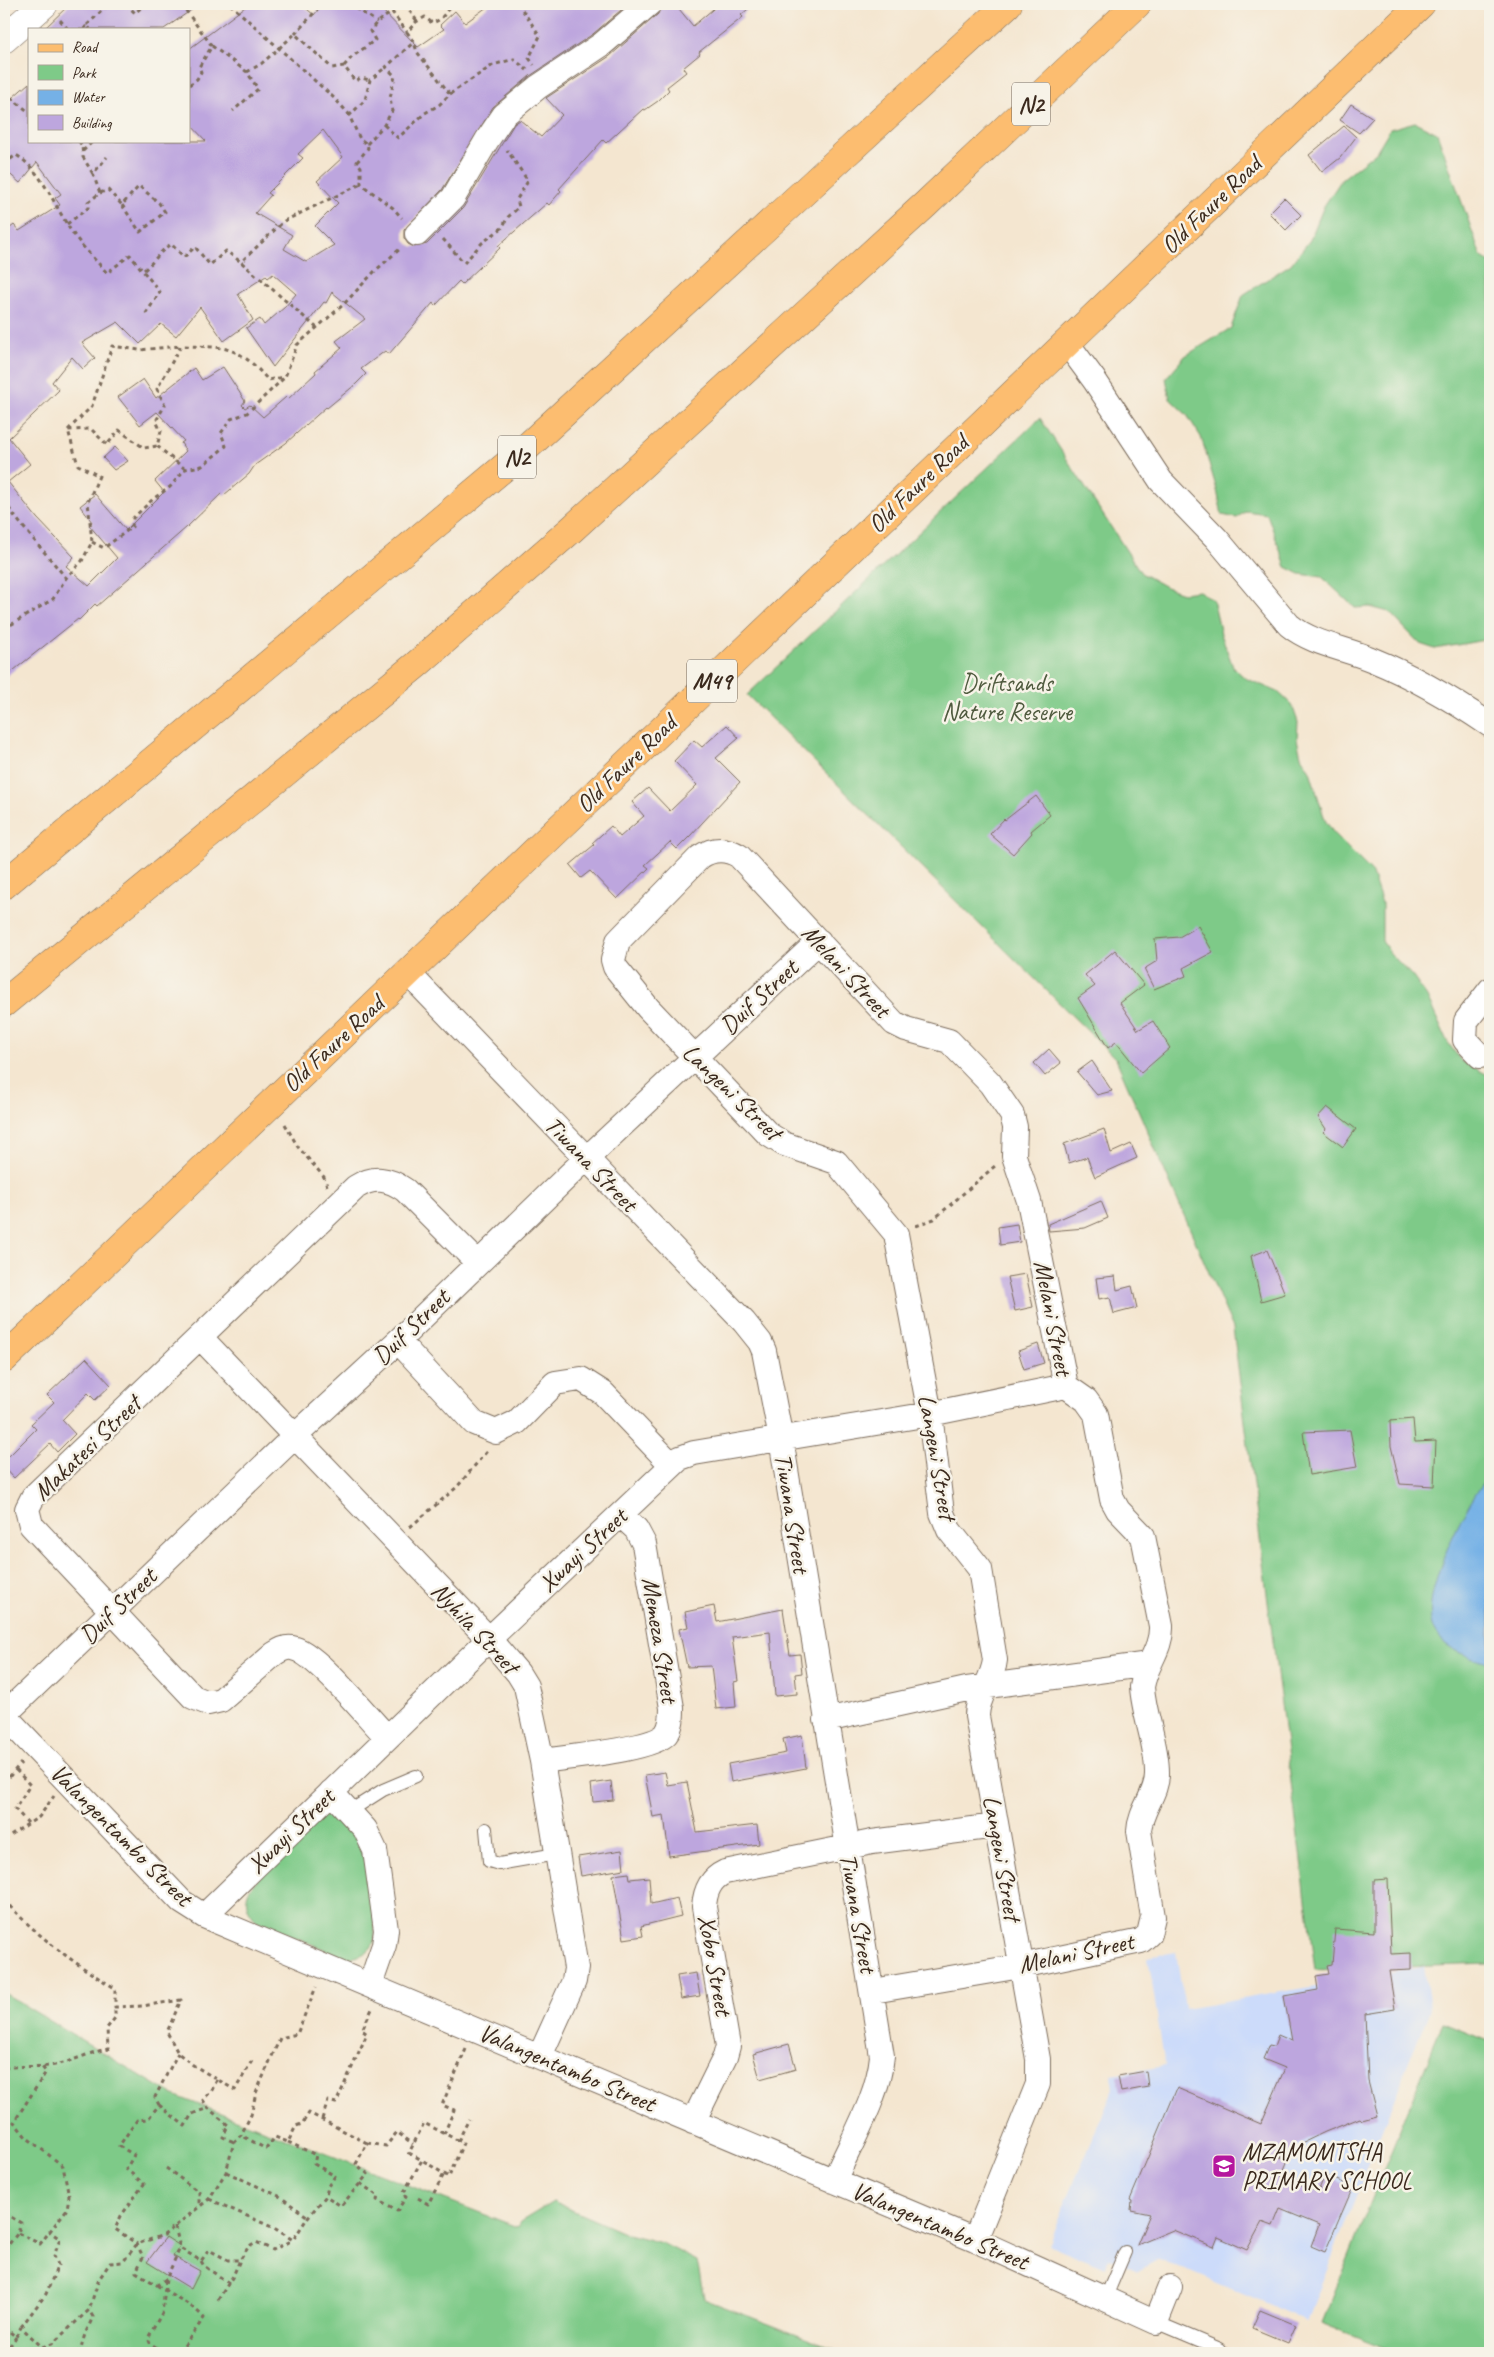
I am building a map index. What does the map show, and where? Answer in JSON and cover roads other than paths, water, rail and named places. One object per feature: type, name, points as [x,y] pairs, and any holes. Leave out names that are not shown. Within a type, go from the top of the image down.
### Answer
[{"type":"main road","name":"N2","points":[[4,885],[514,459],[1008,4]]},
{"type":"main road","name":"N2","points":[[4,1004],[416,665],[572,529],[933,197],[1136,4]]},
{"type":"main road","name":"Old Faure Road","points":[[4,1359],[1421,4]]},
{"type":"street","points":[[4,39],[44,4]]},
{"type":"street","points":[[423,228],[453,198],[504,115],[542,84],[601,45],[649,4]]},
{"type":"street","points":[[1067,343],[1096,381],[1161,481],[1216,538],[1288,624],[1300,634],[1373,660],[1406,675],[1446,695],[1490,725]]},
{"type":"street","name":"Melani Street","points":[[720,850],[739,856],[894,1023],[906,1029],[949,1041],[1004,1100],[1015,1121],[1014,1156],[1028,1201],[1066,1386],[1086,1400],[1094,1410],[1112,1499],[1118,1510],[1139,1531],[1146,1542],[1161,1633],[1143,1680],[1142,1696],[1158,1770],[1156,1785],[1140,1820],[1139,1831],[1153,1916],[1153,1926],[1149,1934],[1141,1941],[1021,1966],[872,1991]]},
{"type":"street","name":"Langeni Street","points":[[720,850],[704,854],[693,864],[618,941],[612,960],[619,974],[768,1134],[784,1144],[831,1159],[840,1165],[896,1234],[930,1414],[945,1522],[981,1573],[994,1671],[978,1700],[977,1716],[1039,2065],[1039,2078],[975,2240]]},
{"type":"street","name":"Duif Street","points":[[4,1715],[294,1437],[398,1341],[477,1262],[819,941]]},
{"type":"street","name":"Tiwana Street","points":[[408,973],[760,1342],[780,1439],[882,2056],[881,2071],[834,2180]]},
{"type":"street","points":[[1480,1056],[1465,1040],[1466,1021],[1490,990]]},
{"type":"street","name":"Makatesi Street","points":[[387,1737],[313,1658],[293,1648],[284,1648],[274,1654],[221,1700],[208,1702],[200,1701],[193,1697],[31,1525],[27,1514],[29,1504],[356,1187],[367,1180],[383,1179],[394,1182],[405,1190],[477,1262]]},
{"type":"street","name":"Nyhila Street","points":[[201,1338],[489,1639],[524,1681],[542,1761],[575,1959],[575,1974],[540,2056]]},
{"type":"street","points":[[398,1341],[474,1423],[496,1432],[517,1422],[556,1383],[581,1379],[603,1393],[671,1464]]},
{"type":"street","name":"Xwayi Street","points":[[204,1916],[387,1737],[621,1515],[671,1464],[680,1458],[694,1453],[930,1414],[1066,1386]]},
{"type":"street","name":"Memeza Street","points":[[542,1761],[647,1744],[666,1734],[671,1724],[672,1708],[644,1544],[636,1529],[621,1515]]},
{"type":"street","points":[[826,1720],[985,1687],[1149,1664]]},
{"type":"street","name":"Valangentambo Street","points":[[4,1715],[182,1902],[204,1916],[975,2240],[1156,2322]]},
{"type":"street","points":[[331,1792],[350,1811],[371,1838],[375,1850],[386,1930],[375,1987]]},
{"type":"street","name":"Xobo Street","points":[[692,2122],[725,2057],[728,2046],[704,1907],[709,1886],[716,1876],[725,1872],[872,1842],[996,1826]]},
{"type":"street","points":[[1156,2322],[1170,2287]]},
{"type":"lane","points":[[350,1811],[383,1790],[416,1776]]},
{"type":"lane","points":[[486,1829],[489,1860],[492,1863],[499,1864],[556,1854]]},
{"type":"lane","points":[[1105,2299],[1125,2252]]},
{"type":"lane","points":[[1156,2322],[1220,2350]]},
{"type":"water","points":[[1490,1474],[1490,1661],[1488,1662],[1453,1649],[1446,1644],[1436,1634],[1431,1619],[1432,1599],[1437,1576],[1446,1552],[1469,1505]]},
{"type":"place","name":"MZAMOMTSHA PRIMARY SCHOOL","points":[[1224,2166]]},
{"type":"park label","name":"Driftsands Nature Reserve","points":[[1007,698]]}]
